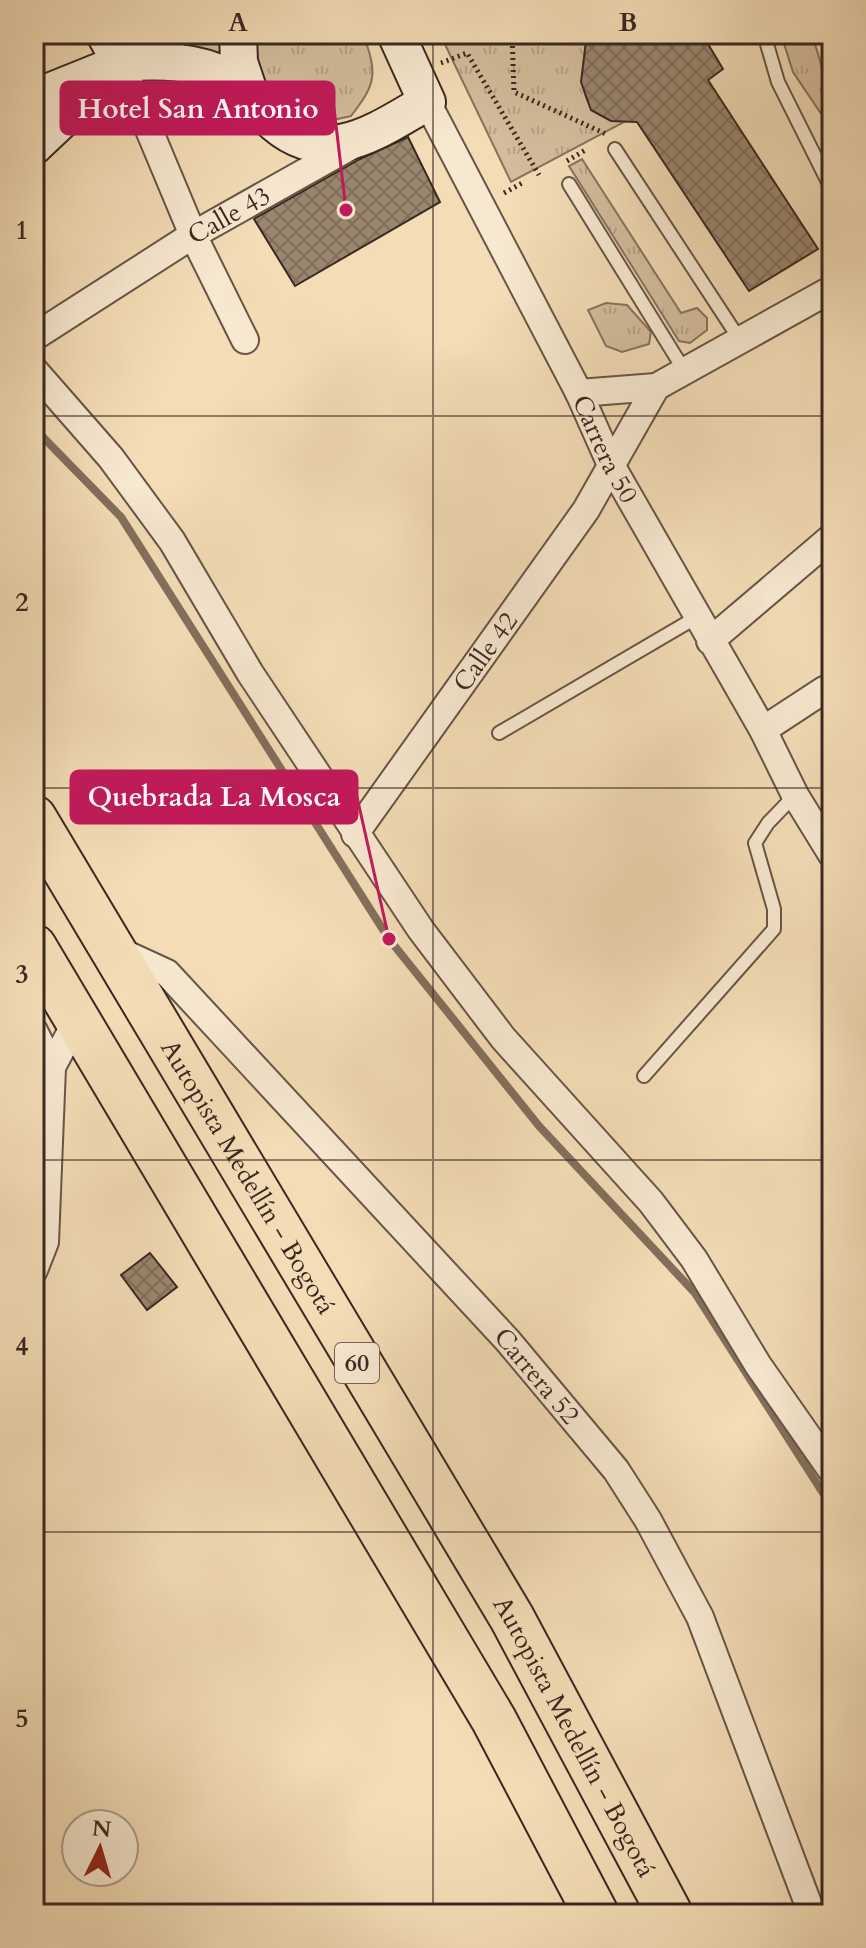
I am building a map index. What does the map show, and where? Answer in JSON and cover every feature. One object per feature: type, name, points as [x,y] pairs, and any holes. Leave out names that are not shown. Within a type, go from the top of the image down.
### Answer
[{"type":"highway","name":"Autopista Medellín - Bogotá","points":[[34,818],[512,1618],[670,1914]]},
{"type":"highway","name":"60","points":[[34,947],[494,1720],[596,1914]]},
{"type":"street","points":[[34,98],[113,49],[170,34]]},
{"type":"street","points":[[238,34],[239,62],[249,92]]},
{"type":"street","points":[[113,49],[154,60],[200,67],[229,77],[249,92],[268,117],[293,136],[323,146],[366,138],[394,99],[401,65],[395,34]]},
{"type":"street","name":"Carrera 50","points":[[395,34],[579,393],[611,465],[763,730],[795,795],[832,855]]},
{"type":"street","points":[[34,146],[113,49]]},
{"type":"street","points":[[113,49],[193,235],[245,340]]},
{"type":"street","name":"Calle 43","points":[[34,337],[193,235],[366,138],[420,88]]},
{"type":"street","points":[[579,393],[656,387],[832,289]]},
{"type":"street","points":[[34,370],[111,458],[172,541],[250,673],[421,930],[503,1038],[668,1225],[694,1259],[758,1365],[832,1471]]},
{"type":"street","name":"Calle 42","points":[[355,834],[578,522],[656,387]]},
{"type":"street","points":[[710,641],[832,537]]},
{"type":"street","points":[[763,730],[824,690],[832,691]]},
{"type":"street","name":"Carrera 52","points":[[110,947],[167,973],[508,1341],[616,1470],[648,1520],[700,1617],[812,1914]]},
{"type":"street","points":[[34,1270],[45,1242],[40,1150],[52,1067],[77,1020]]},
{"type":"street","points":[[34,1031],[52,1067]]},
{"type":"lane","points":[[764,34],[778,82],[832,190]]},
{"type":"lane","points":[[615,149],[741,341]]},
{"type":"lane","points":[[569,184],[684,370]]},
{"type":"lane","points":[[499,733],[697,617]]},
{"type":"lane","points":[[644,1076],[774,929],[774,909],[755,843],[768,823],[795,795]]},
{"type":"path","points":[[512,34],[514,92],[609,135]]},
{"type":"path","points":[[420,88],[467,53],[539,175]]},
{"type":"path","points":[[567,161],[587,149]]},
{"type":"path","points":[[504,194],[524,182]]},
{"type":"green space","points":[[187,34],[226,34],[226,62],[157,50]]},
{"type":"green space","points":[[259,34],[363,34],[371,59],[372,78],[366,95],[351,116],[319,121],[297,112],[275,96],[258,74],[254,63],[253,52]]},
{"type":"green space","points":[[440,34],[587,34],[583,78],[589,103],[596,112],[609,119],[626,121],[511,182]]},
{"type":"green space","points":[[781,34],[812,34],[832,101],[832,130],[793,72]]},
{"type":"green space","points":[[582,159],[681,313],[697,308],[707,318],[707,330],[690,343],[679,341],[569,166]]},
{"type":"green space","points":[[606,303],[627,305],[651,332],[649,344],[622,352],[606,346],[588,310]]},
{"type":"building","points":[[587,34],[702,34],[723,69],[708,80],[818,249],[749,291],[637,122],[611,121],[591,110],[581,82]]},
{"type":"building","points":[[408,137],[440,202],[295,286],[254,219],[360,159]]},
{"type":"building","points":[[150,1253],[177,1287],[147,1310],[121,1275]]},
{"type":"waterway","points":[[34,428],[121,517],[389,939],[539,1126],[695,1293],[832,1507]]},
{"type":"place","name":"Hotel San Antonio","points":[[346,210]]},
{"type":"place","name":"Quebrada La Mosca","points":[[389,939]]}]
